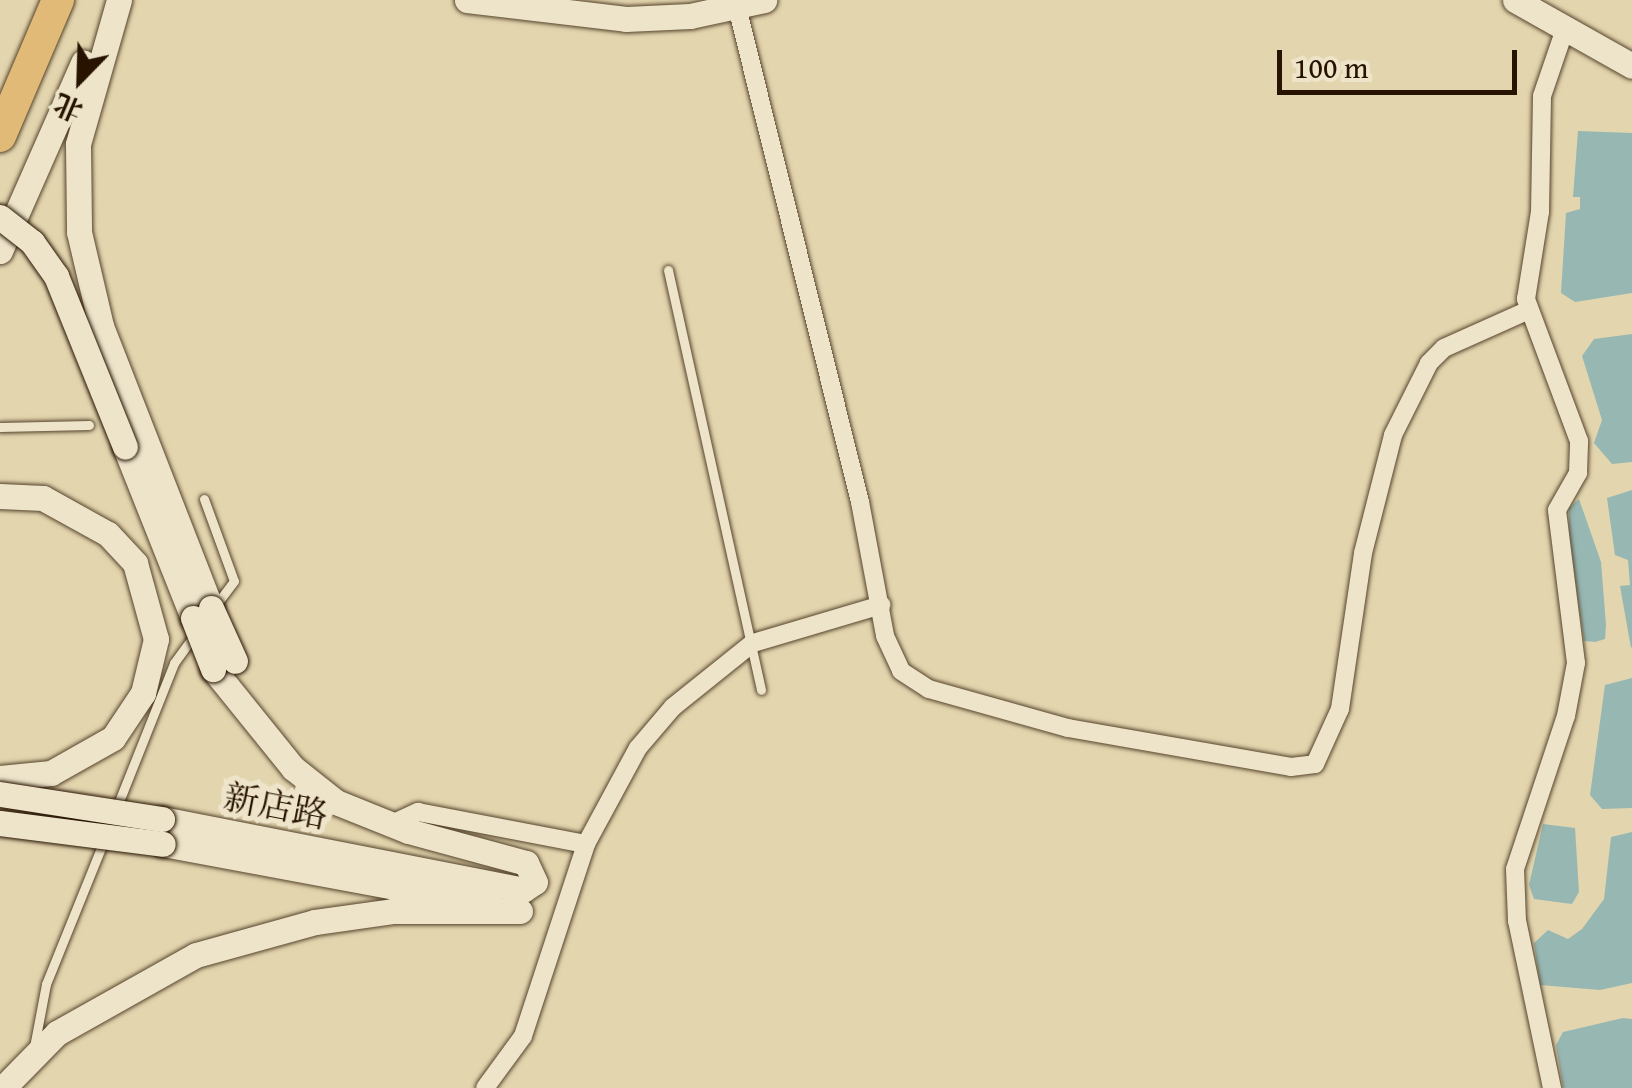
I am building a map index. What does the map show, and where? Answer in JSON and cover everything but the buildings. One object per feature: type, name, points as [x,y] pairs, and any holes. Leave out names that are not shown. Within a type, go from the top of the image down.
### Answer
[{"type":"highway","points":[[0,136],[58,0]]},
{"type":"main road","points":[[0,251],[115,0]]},
{"type":"main road","points":[[115,0],[81,128],[79,232],[101,326],[202,614]]},
{"type":"main road","points":[[467,0],[626,19],[736,7],[764,0]]},
{"type":"main road","points":[[1515,0],[1632,66]]},
{"type":"main road","points":[[0,216],[32,242],[56,276],[126,447],[253,722],[336,802],[392,824],[526,863],[535,882]]},
{"type":"main road","points":[[0,496],[43,498],[108,534],[135,563],[156,639],[142,692],[113,738],[52,773],[0,778]]},
{"type":"main road","name":"新店路","points":[[0,794],[520,912]]},
{"type":"main road","name":"新店路","points":[[0,823],[162,831],[524,890],[535,882]]},
{"type":"main road","points":[[0,1068],[196,955],[315,922],[392,911],[451,916],[520,912]]},
{"type":"main road","points":[[3,1088],[57,1033]]},
{"type":"street","points":[[736,7],[881,605],[885,636],[900,671],[929,689],[1068,728],[1291,767],[1314,764],[1340,709],[1363,553],[1393,435],[1429,362],[1444,348],[1529,310]]},
{"type":"street","points":[[1552,1088],[1517,921],[1515,869],[1572,688],[1576,663],[1557,510],[1580,458],[1529,310],[1540,212],[1542,96],[1565,28]]},
{"type":"street","points":[[485,1088],[522,1036],[586,844],[638,748],[673,707],[752,643],[881,605]]},
{"type":"street","points":[[392,824],[418,812],[586,844]]},
{"type":"street","points":[[520,912],[534,904],[535,882]]},
{"type":"lane","points":[[668,270],[761,690]]},
{"type":"lane","points":[[0,427],[89,425]]},
{"type":"lane","points":[[34,1047],[46,984],[174,663],[234,580],[204,499]]},
{"type":"water","points":[[1578,131],[1632,133],[1632,293],[1575,302],[1561,293],[1566,213],[1580,209],[1580,197],[1573,197]]},
{"type":"water","points":[[1632,334],[1632,462],[1612,464],[1594,443],[1602,420],[1582,356],[1594,339]]},
{"type":"water","points":[[1632,490],[1631,648],[1620,586],[1630,585],[1628,560],[1615,555],[1607,498]]},
{"type":"water","points":[[1579,499],[1601,562],[1605,639],[1595,642],[1584,641],[1569,539],[1569,508]]},
{"type":"water","points":[[1632,678],[1632,808],[1602,809],[1590,795],[1605,685]]},
{"type":"water","points":[[1543,824],[1575,828],[1579,892],[1572,904],[1534,899],[1529,885]]},
{"type":"water","points":[[1632,832],[1632,983],[1600,990],[1540,985],[1534,943],[1548,930],[1568,939],[1582,929],[1604,899],[1611,837]]},
{"type":"water","points":[[1632,1019],[1632,1088],[1563,1088],[1556,1045],[1563,1032]]}]
